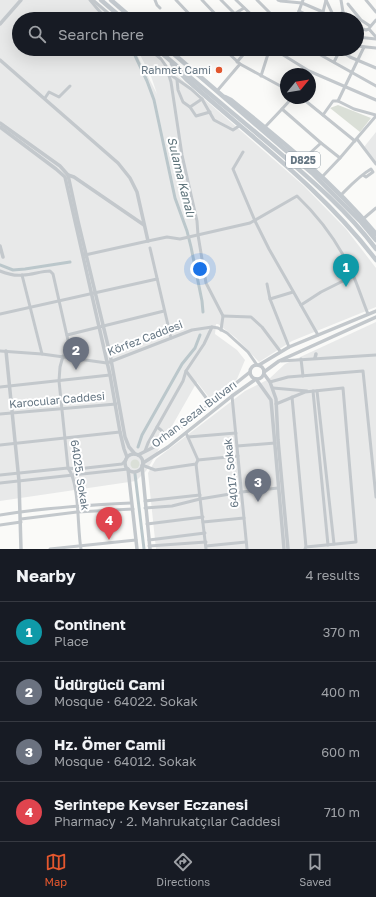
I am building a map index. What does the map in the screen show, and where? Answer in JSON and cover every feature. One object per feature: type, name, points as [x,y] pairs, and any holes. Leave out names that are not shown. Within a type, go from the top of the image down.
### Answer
[{"type":"main road","points":[[101,0],[115,12]]},
{"type":"main road","points":[[111,0],[125,12]]},
{"type":"main road","points":[[165,56],[329,197],[364,233],[376,249]]},
{"type":"main road","name":"D825","points":[[165,56],[186,79],[318,194],[345,222],[376,260]]},
{"type":"main road","name":"D825","points":[[176,56],[221,96],[231,100],[265,127],[322,177],[363,218],[376,234]]},
{"type":"main road","points":[[221,96],[312,173],[356,216],[376,240]]},
{"type":"street","points":[[0,24],[21,0]]},
{"type":"street","points":[[92,0],[101,12]]},
{"type":"street","points":[[92,0],[107,12]]},
{"type":"street","points":[[155,0],[156,5],[160,8]]},
{"type":"street","points":[[176,0],[187,12]]},
{"type":"street","points":[[202,0],[213,12]]},
{"type":"street","points":[[221,0],[233,12]]},
{"type":"street","points":[[236,0],[248,12]]},
{"type":"street","points":[[257,0],[270,12]]},
{"type":"street","points":[[278,0],[303,2],[322,12],[326,0]]},
{"type":"street","points":[[326,0],[331,12]]},
{"type":"street","points":[[341,0],[343,12]]},
{"type":"street","points":[[366,0],[376,12]]},
{"type":"street","points":[[299,11],[303,2]]},
{"type":"street","points":[[348,4],[354,12]]},
{"type":"street","points":[[238,12],[244,8]]},
{"type":"street","points":[[364,37],[376,38],[372,26],[376,20]]},
{"type":"street","points":[[364,47],[376,48]]},
{"type":"street","points":[[157,56],[166,66],[168,73],[182,155],[197,221],[196,235],[206,283],[223,316],[221,330]]},
{"type":"street","points":[[231,56],[238,63],[280,85]]},
{"type":"street","points":[[217,91],[244,56]]},
{"type":"street","points":[[261,76],[267,56]]},
{"type":"street","points":[[284,56],[302,68]]},
{"type":"street","points":[[323,56],[376,86]]},
{"type":"street","points":[[334,62],[336,56]]},
{"type":"street","points":[[350,56],[376,68]]},
{"type":"street","points":[[338,101],[360,56]]},
{"type":"street","points":[[0,60],[118,163],[130,178],[137,192],[148,241]]},
{"type":"street","points":[[168,73],[191,89],[202,99],[214,120],[233,130],[239,126]]},
{"type":"street","points":[[316,75],[376,100]]},
{"type":"street","points":[[177,80],[178,90],[183,102],[190,107],[197,116],[210,112]]},
{"type":"street","points":[[45,98],[49,92],[59,97],[70,86]]},
{"type":"street","points":[[190,107],[202,99]]},
{"type":"street","points":[[322,177],[356,140],[376,115],[354,109],[338,101],[333,101],[323,115]]},
{"type":"street","points":[[265,127],[287,104]]},
{"type":"street","points":[[309,104],[356,140],[376,164]]},
{"type":"street","points":[[282,109],[340,158]]},
{"type":"street","points":[[0,122],[60,166],[68,176],[84,256]]},
{"type":"street","points":[[0,127],[65,177],[101,326],[112,361],[125,437],[129,446],[142,459],[145,508],[150,548],[246,542]]},
{"type":"street","points":[[305,162],[309,154],[321,143]]},
{"type":"street","points":[[243,152],[233,169],[255,221],[318,335]]},
{"type":"street","points":[[341,195],[366,172],[371,169],[373,172],[366,177],[363,175]]},
{"type":"street","points":[[68,176],[74,177],[144,225]]},
{"type":"street","points":[[84,256],[167,237],[184,238],[250,223],[297,196],[310,208],[329,233],[346,261],[368,314]]},
{"type":"street","points":[[363,218],[376,208]]},
{"type":"street","points":[[0,246],[3,257],[0,256]]},
{"type":"street","points":[[150,248],[171,338]]},
{"type":"street","points":[[0,271],[22,276],[50,271],[53,274],[72,358]]},
{"type":"street","points":[[22,276],[42,354]]},
{"type":"street","points":[[301,306],[321,292],[352,276]]},
{"type":"street","points":[[0,314],[157,279]]},
{"type":"street","points":[[267,284],[270,299],[288,347]]},
{"type":"street","points":[[270,299],[293,292]]},
{"type":"street","points":[[67,335],[164,311]]},
{"type":"street","name":"Orhan Sezal Bulvarı","points":[[126,458],[160,444],[250,372],[251,368],[288,347],[376,311]]},
{"type":"street","points":[[223,316],[251,317],[262,328],[280,351]]},
{"type":"street","name":"Orhan Sezal Bulvarı","points":[[128,469],[136,471],[142,464],[168,447],[232,396],[256,379],[262,377],[264,373],[279,361],[376,317]]},
{"type":"street","points":[[101,326],[126,458],[126,465],[128,469],[137,549]]},
{"type":"street","points":[[145,451],[183,381],[186,371],[204,344],[212,327]]},
{"type":"street","name":"Körfez Caddesi","points":[[0,351],[62,356],[107,363],[192,330],[212,327],[226,333],[248,352],[258,365]]},
{"type":"street","points":[[6,351],[19,481],[22,549]]},
{"type":"street","points":[[279,361],[316,356],[376,355]]},
{"type":"street","name":"64025. Sokak","points":[[62,356],[59,381],[68,468],[73,474],[78,506],[77,512],[80,548]]},
{"type":"street","points":[[301,359],[303,376]]},
{"type":"street","points":[[258,365],[262,367],[270,382],[276,399],[288,549]]},
{"type":"street","points":[[186,371],[210,403]]},
{"type":"street","points":[[270,382],[288,377],[363,371],[376,496]]},
{"type":"street","points":[[250,372],[271,400],[284,549]]},
{"type":"street","points":[[0,387],[110,375]]},
{"type":"street","points":[[273,388],[315,391]]},
{"type":"street","points":[[276,404],[292,397],[315,391],[343,388],[356,542],[306,548],[292,397]]},
{"type":"street","points":[[315,391],[334,544]]},
{"type":"street","points":[[315,391],[328,545]]},
{"type":"street","name":"64017. Sokak","points":[[232,396],[247,549]]},
{"type":"street","points":[[271,400],[276,399]]},
{"type":"street","name":"Karocular Caddesi","points":[[0,414],[116,404]]},
{"type":"street","points":[[157,427],[167,438]]},
{"type":"street","points":[[0,446],[120,432]]},
{"type":"street","points":[[186,433],[198,460]]},
{"type":"street","points":[[188,437],[236,433]]},
{"type":"street","points":[[237,446],[275,443]]},
{"type":"street","points":[[198,460],[238,456]]},
{"type":"street","points":[[0,476],[68,468],[77,469],[122,464],[126,458]]},
{"type":"street","points":[[198,460],[196,464],[206,545]]},
{"type":"street","points":[[142,464],[155,470],[196,464]]},
{"type":"street","points":[[0,484],[73,474],[128,469]]},
{"type":"street","points":[[145,508],[172,506],[200,499],[278,488]]},
{"type":"street","points":[[145,501],[200,494]]},
{"type":"street","points":[[0,515],[20,511],[131,502]]},
{"type":"street","points":[[0,525],[21,520],[77,512],[133,509]]},
{"type":"street","points":[[147,524],[203,517]]},
{"type":"street","points":[[203,522],[244,518]]},
{"type":"street","points":[[149,540],[204,533]]},
{"type":"street","points":[[50,549],[80,548],[136,540]]},
{"type":"shaded area","points":[[0,0],[92,0],[105,12],[12,12],[12,56],[138,56],[157,94],[151,76],[141,56],[155,56],[304,186],[346,229],[376,268],[376,307],[292,341],[259,362],[236,338],[216,324],[215,334],[237,350],[245,360],[237,379],[211,400],[197,382],[151,463],[146,471],[136,481],[0,501]]},
{"type":"shaded area","points":[[338,105],[371,118],[360,132],[330,108]]},
{"type":"shaded area","points":[[376,132],[376,163],[364,147]]},
{"type":"shaded area","points":[[376,322],[376,549],[156,549],[148,473],[156,459],[245,391],[269,379],[285,364]]},
{"type":"shaded area","points":[[135,459],[140,464],[135,469],[130,464]]},
{"type":"waterway","name":"Sulama Kanalı","points":[[135,56],[154,100],[175,198],[191,247],[203,312]]},
{"type":"waterway","points":[[0,265],[13,270],[70,262]]},
{"type":"waterway","name":"Sulama Kanalı","points":[[138,447],[142,435],[182,364],[195,348],[200,335]]},
{"type":"waterway","points":[[135,474],[144,549]]},
{"type":"place","name":"Rahmet Cami","points":[[219,70]]},
{"type":"place","name":"Continent","points":[[346,287]]},
{"type":"place","name":"Üdürgücü Cami","points":[[76,370]]},
{"type":"place","name":"Hz. Ömer Camii","points":[[258,502]]},
{"type":"place","name":"Serintepe Kevser Eczanesi","points":[[109,540]]}]
